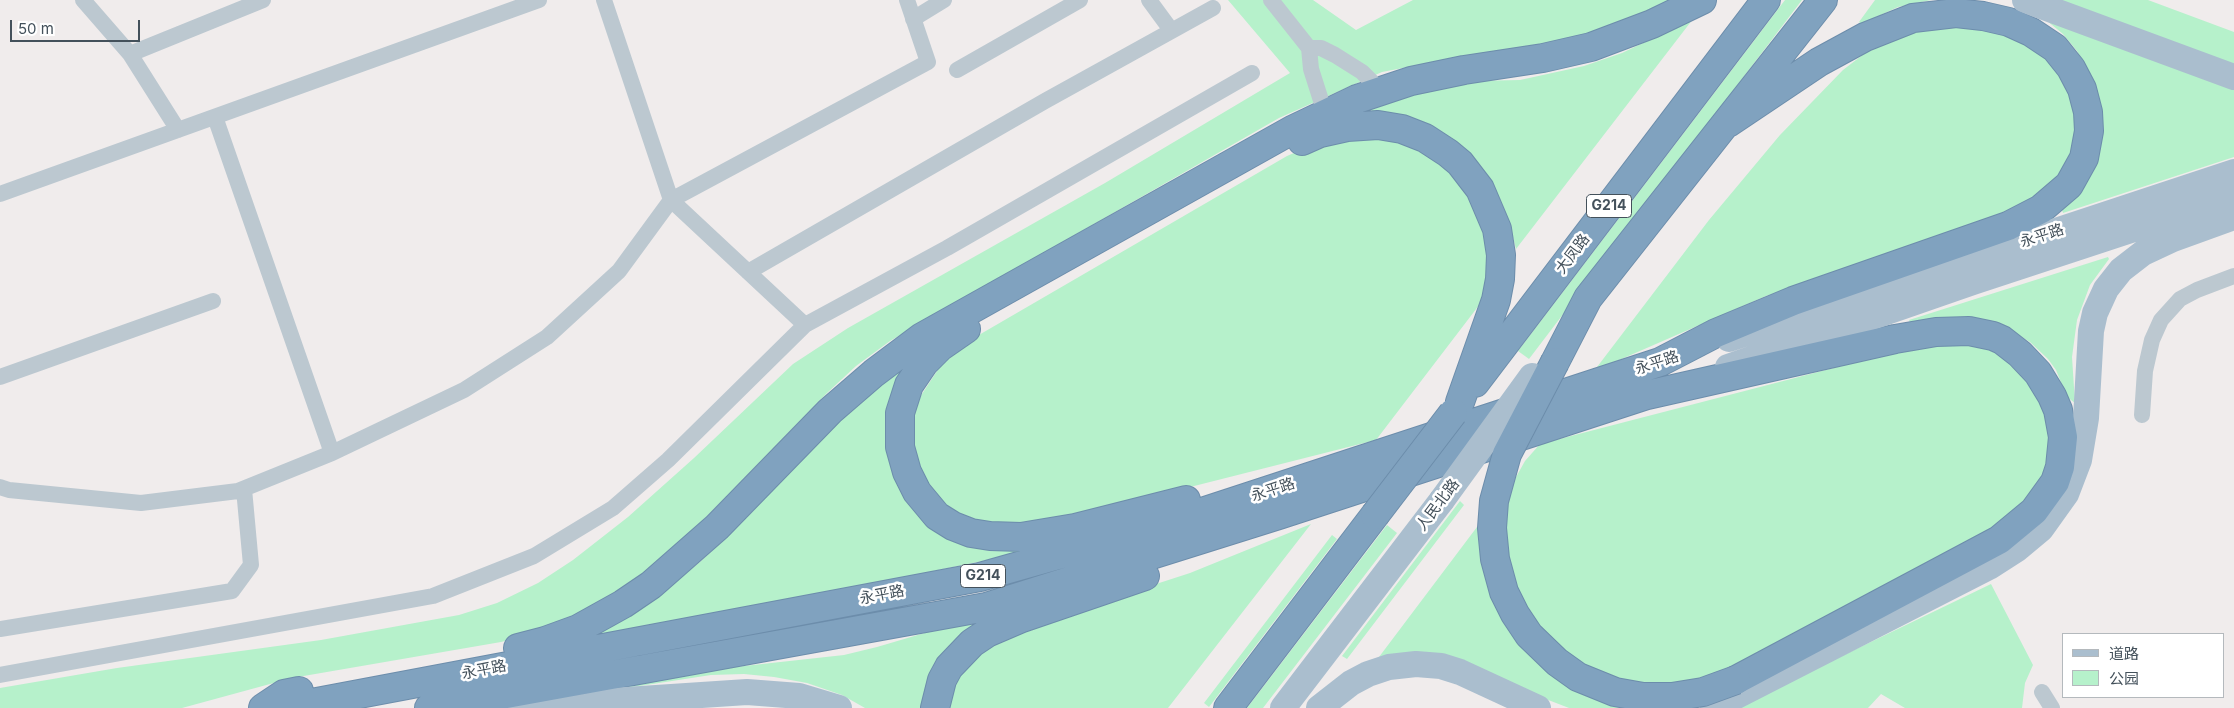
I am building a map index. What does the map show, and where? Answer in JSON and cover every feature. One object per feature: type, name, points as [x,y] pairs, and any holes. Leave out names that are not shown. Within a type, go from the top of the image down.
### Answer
[{"type":"highway","points":[[263,708],[284,694],[528,646],[562,635],[601,617],[637,595],[678,563],[717,527],[830,411],[874,373],[922,337],[1325,113],[1381,90],[1457,71],[1543,58],[1575,51],[1629,34],[1702,0]]},
{"type":"highway","name":"大凤路","points":[[1456,408],[1766,0]]},
{"type":"highway","name":"G214","points":[[1588,298],[1728,123],[1823,0]]},
{"type":"highway","points":[[1660,362],[1716,333],[1793,301],[1969,241],[2032,215],[2057,198],[2074,178],[2086,151],[2089,131],[2088,112],[2082,89],[2068,63],[2054,48],[2031,32],[2009,22],[1983,16],[1956,13],[1914,18],[1865,37],[1820,62],[1728,123]]},
{"type":"highway","points":[[1293,483],[1265,483],[1243,486],[1048,534],[1011,537],[980,535],[962,530],[944,521],[930,509],[917,492],[907,472],[900,447],[900,413],[905,394],[918,370],[935,351],[963,331],[1303,140],[1328,131],[1367,125],[1402,129],[1437,145],[1460,163],[1487,203],[1493,216],[1501,255],[1498,290],[1456,408]]},
{"type":"highway","points":[[1588,298],[1507,454],[1494,501],[1492,528],[1495,559],[1504,592],[1515,614],[1529,634],[1557,662],[1578,677],[1616,692],[1643,697],[1672,697],[1703,692],[1736,680],[1975,554],[2018,526],[2046,497],[2060,467],[2064,437],[2058,410],[2042,379],[2020,354],[2002,340],[1993,336],[1968,331],[1936,332],[1895,339],[1647,395]]},
{"type":"highway","name":"永平路","points":[[285,708],[980,577],[1150,529],[1660,362]]},
{"type":"highway","name":"永平路","points":[[428,708],[986,607],[1279,515],[1647,395]]},
{"type":"highway","name":"G214","points":[[1228,708],[1456,408]]},
{"type":"highway","points":[[935,708],[942,680],[949,667],[972,643],[987,633],[1022,618],[1166,570],[1217,548],[1279,515]]},
{"type":"main road","points":[[2025,0],[2234,77]]},
{"type":"main road","name":"永平路","points":[[1660,362],[2234,172]]},
{"type":"main road","name":"永平路","points":[[1647,395],[1973,282],[2234,196]]},
{"type":"main road","points":[[1713,708],[1989,567],[2017,549],[2041,529],[2066,494],[2078,460],[2086,418],[2091,331],[2095,312],[2106,289],[2121,270],[2143,253],[2173,239],[2234,217]]},
{"type":"main road","name":"人民北路","points":[[1284,708],[1442,500],[1588,298]]},
{"type":"main road","points":[[1319,708],[1351,683],[1372,672],[1389,667],[1416,664],[1442,666],[1460,672],[1538,708]]},
{"type":"main road","points":[[505,708],[741,692],[799,696],[840,708]]},
{"type":"street","points":[[83,0],[130,54],[178,130]]},
{"type":"street","points":[[130,54],[263,0]]},
{"type":"street","points":[[0,194],[215,117],[513,4],[539,0]]},
{"type":"street","points":[[604,0],[671,200],[805,325]]},
{"type":"street","points":[[0,487],[9,490],[141,503],[244,489],[332,452],[464,390],[547,337],[619,271],[671,200],[928,62],[907,0]]},
{"type":"street","points":[[913,19],[944,0]]},
{"type":"street","points":[[958,70],[1080,0]]},
{"type":"street","points":[[1149,0],[1171,30]]},
{"type":"street","points":[[1271,0],[1310,48],[1311,69],[1325,113]]},
{"type":"street","points":[[748,272],[1171,30],[1214,8]]},
{"type":"street","points":[[1310,48],[1321,48],[1336,55],[1362,72],[1381,90]]},
{"type":"street","points":[[0,675],[433,596],[534,556],[613,508],[668,460],[805,325],[947,248],[1252,73]]},
{"type":"street","points":[[215,117],[332,452]]},
{"type":"street","points":[[2142,415],[2145,371],[2152,340],[2161,320],[2180,299],[2197,290],[2234,276]]},
{"type":"street","points":[[0,378],[213,301]]},
{"type":"street","points":[[0,629],[232,591],[251,565],[244,489]]},
{"type":"street","points":[[2042,692],[2052,708]]},
{"type":"green space","points":[[1228,0],[1313,0],[1356,30],[1413,0],[1677,0],[1542,51],[1429,63],[1382,72],[1279,118],[890,341],[856,366],[827,393],[684,540],[645,574],[586,612],[527,635],[501,642],[292,678],[182,708],[0,708],[0,688],[117,668],[321,640],[459,615],[497,603],[538,583],[573,560],[628,517],[694,458],[793,364],[848,328],[1105,183],[1290,73]]},
{"type":"green space","points":[[1785,0],[1802,0],[1529,359],[1518,351]]},
{"type":"green space","points":[[1875,0],[1931,0],[1898,7],[1861,24],[1859,22]]},
{"type":"green space","points":[[2049,0],[2148,0],[2234,32],[2234,67]]},
{"type":"green space","points":[[1693,19],[1516,249],[1508,218],[1494,189],[1371,114],[1372,106],[1393,96],[1472,81],[1520,80],[1584,66],[1622,53]]},
{"type":"green space","points":[[2046,20],[2234,86],[2234,157],[2063,213],[2062,210],[2071,201],[2093,82],[2077,51],[2063,34]]},
{"type":"green space","points":[[1959,26],[1982,28],[2015,38],[2042,55],[2057,71],[2072,97],[2076,126],[2071,154],[2063,172],[2050,188],[1996,221],[1766,296],[1594,371],[1709,220],[1780,135],[1843,70],[1869,50],[1901,35],[1924,29]]},
{"type":"green space","points":[[1374,134],[1424,149],[1464,185],[1481,218],[1489,257],[1483,300],[1376,440],[1036,526],[998,528],[959,517],[933,494],[918,465],[914,449],[913,425],[915,410],[920,397],[939,368],[956,352],[972,339],[1287,156],[1308,147]]},
{"type":"green space","points":[[2108,257],[2109,259],[2090,285],[2077,320],[2072,357],[2075,403],[2067,397],[2056,370],[2048,359],[2030,342],[2010,330],[1939,319],[1910,322],[1909,320]]},
{"type":"green space","points":[[1965,344],[1984,348],[2000,355],[2021,371],[2045,403],[2052,437],[2047,471],[2009,523],[1753,662],[1689,682],[1641,685],[1585,671],[1546,642],[1514,590],[1501,527],[1511,486],[1525,461],[1540,444],[1899,351],[1923,346]]},
{"type":"green space","points":[[893,369],[901,373],[890,400],[886,441],[887,454],[895,478],[1017,547],[1021,553],[566,647],[678,580],[701,561],[749,515],[806,452]]},
{"type":"green space","points":[[1460,501],[1464,505],[1347,659],[1342,656]]},
{"type":"green space","points":[[1480,523],[1499,607],[1638,708],[1569,708],[1538,696],[1379,657]]},
{"type":"green space","points":[[1311,524],[1168,708],[949,708],[952,691],[963,670],[979,654],[1003,638],[1036,623],[1190,573]]},
{"type":"green space","points":[[1387,525],[1397,533],[1263,708],[1247,708]]},
{"type":"green space","points":[[1332,535],[1337,539],[1209,707],[1204,703]]},
{"type":"green space","points":[[1991,584],[2033,665],[2025,683],[2022,708],[1905,708],[1881,694],[1868,708],[1734,708]]},
{"type":"green space","points":[[989,614],[927,708],[865,708],[842,695],[807,683],[744,674],[711,675],[594,693],[595,691],[735,667],[844,655]]}]
